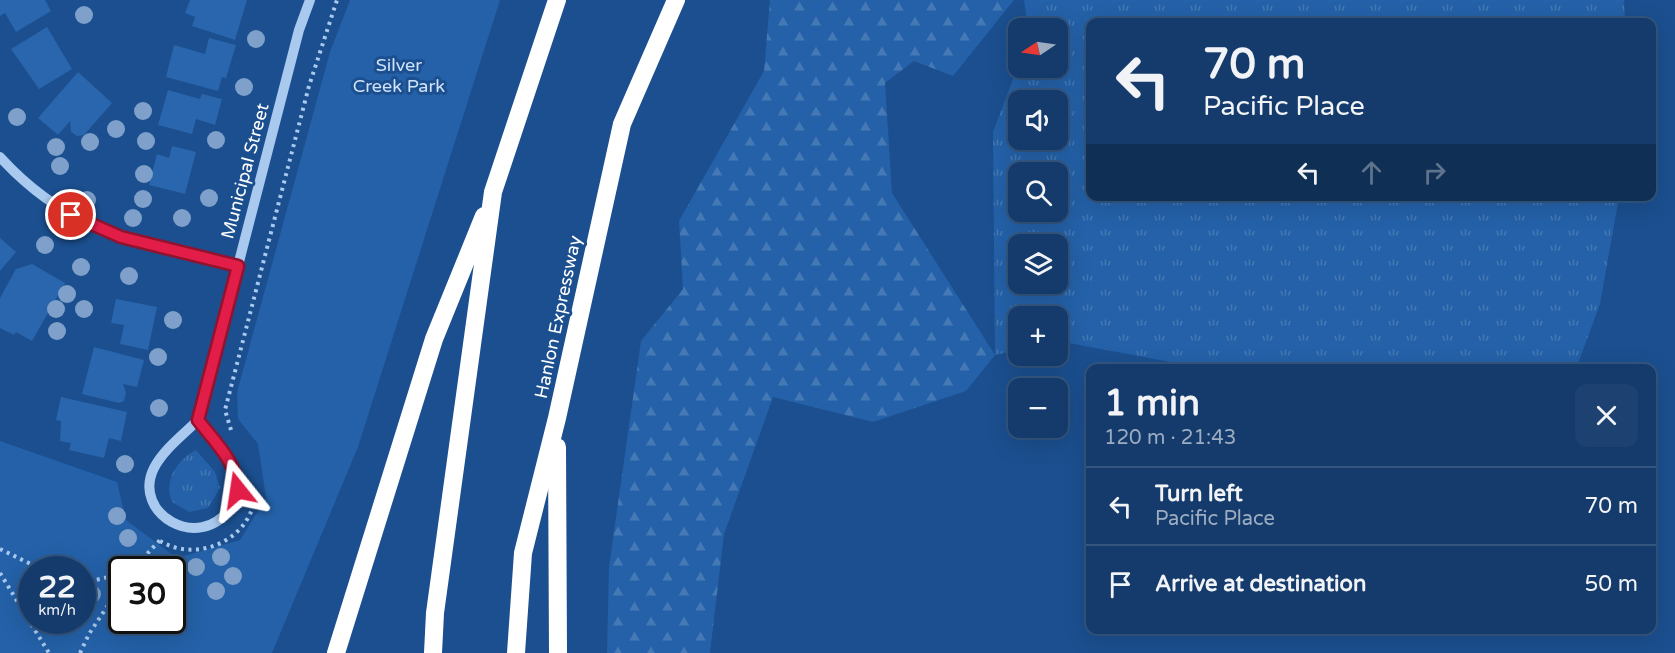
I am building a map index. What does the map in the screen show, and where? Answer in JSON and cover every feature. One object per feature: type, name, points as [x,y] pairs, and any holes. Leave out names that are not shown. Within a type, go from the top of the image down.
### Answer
[{"type":"highway","points":[[336,653],[434,339],[493,192],[557,0]]},
{"type":"highway","name":"Hanlon Expressway","points":[[516,653],[523,553],[557,418],[622,124],[676,0]]},
{"type":"highway","points":[[433,653],[435,613],[493,192]]},
{"type":"highway","points":[[557,418],[558,653]]},
{"type":"street","name":"Municipal Street","points":[[198,420],[299,30],[310,0]]},
{"type":"street","points":[[0,157],[44,198],[94,227],[121,237],[238,266]]},
{"type":"street","points":[[198,420],[232,463],[238,478],[238,490],[227,512],[218,521],[193,529],[174,524],[164,516],[151,497],[150,486],[151,476],[162,456],[198,420]]},
{"type":"path","points":[[236,436],[226,421],[225,410],[309,86],[337,0]]},
{"type":"path","points":[[146,556],[160,541],[168,546],[197,550],[224,542],[246,521],[253,509],[256,494]]},
{"type":"path","points":[[0,549],[18,558]]},
{"type":"path","points":[[0,573],[49,653]]},
{"type":"path","points":[[80,653],[88,634],[108,605]]},
{"type":"green space","name":"Silver Creek Park","points":[[350,0],[500,0],[358,447],[272,653],[0,653],[0,441],[117,482],[126,520],[174,556],[108,556],[108,634],[186,634],[186,556],[184,556],[240,540],[266,498],[258,444],[238,419],[237,392],[330,52]]},
{"type":"green space","points":[[770,0],[1014,0],[953,76],[914,61],[885,83],[892,193],[995,355],[966,391],[873,422],[773,397],[724,534],[710,653],[607,653],[609,567],[641,341],[683,289],[679,221],[764,71]]},
{"type":"green space","points":[[1024,0],[1624,0],[1625,18],[1086,18],[1086,201],[1618,201],[1600,304],[1578,364],[1181,364],[1068,343],[1068,306],[1008,306],[1008,352],[995,355],[993,132],[1008,92],[1008,150],[1068,150],[1068,90],[1009,90],[1013,78],[1068,78],[1068,18],[1027,18]]},
{"type":"green space","points":[[196,450],[215,472],[220,488],[208,508],[189,512],[172,502],[169,486],[178,465]]},
{"type":"building","points":[[0,0],[45,0],[51,11],[16,32],[5,13],[0,16]]},
{"type":"building","points":[[190,0],[247,0],[235,40],[192,26],[195,17],[185,13]]},
{"type":"building","points":[[47,27],[72,69],[39,89],[11,49]]},
{"type":"building","points":[[209,38],[236,45],[226,78],[222,77],[218,91],[166,77],[174,45],[205,54]]},
{"type":"building","points":[[78,72],[112,103],[84,135],[77,136],[71,132],[70,121],[58,135],[38,118]]},
{"type":"building","points":[[168,90],[200,99],[202,94],[222,99],[215,125],[196,119],[192,134],[158,125]]},
{"type":"building","points":[[172,146],[196,152],[185,194],[149,185],[157,154],[169,158]]},
{"type":"building","points":[[0,238],[16,252],[0,271]]},
{"type":"building","points":[[32,264],[65,283],[32,341],[16,332],[14,335],[0,328],[0,298],[16,269]]},
{"type":"building","points":[[116,299],[157,307],[148,350],[120,344],[124,325],[111,323]]},
{"type":"building","points":[[94,347],[144,360],[137,387],[123,384],[126,393],[124,401],[119,403],[82,394]]},
{"type":"building","points":[[61,397],[127,412],[121,441],[109,438],[104,458],[69,450],[71,443],[60,441],[61,421],[56,420]]},
{"type":"route","points":[[71,215],[121,237],[238,266],[198,420],[232,463],[238,478],[238,490]]}]
